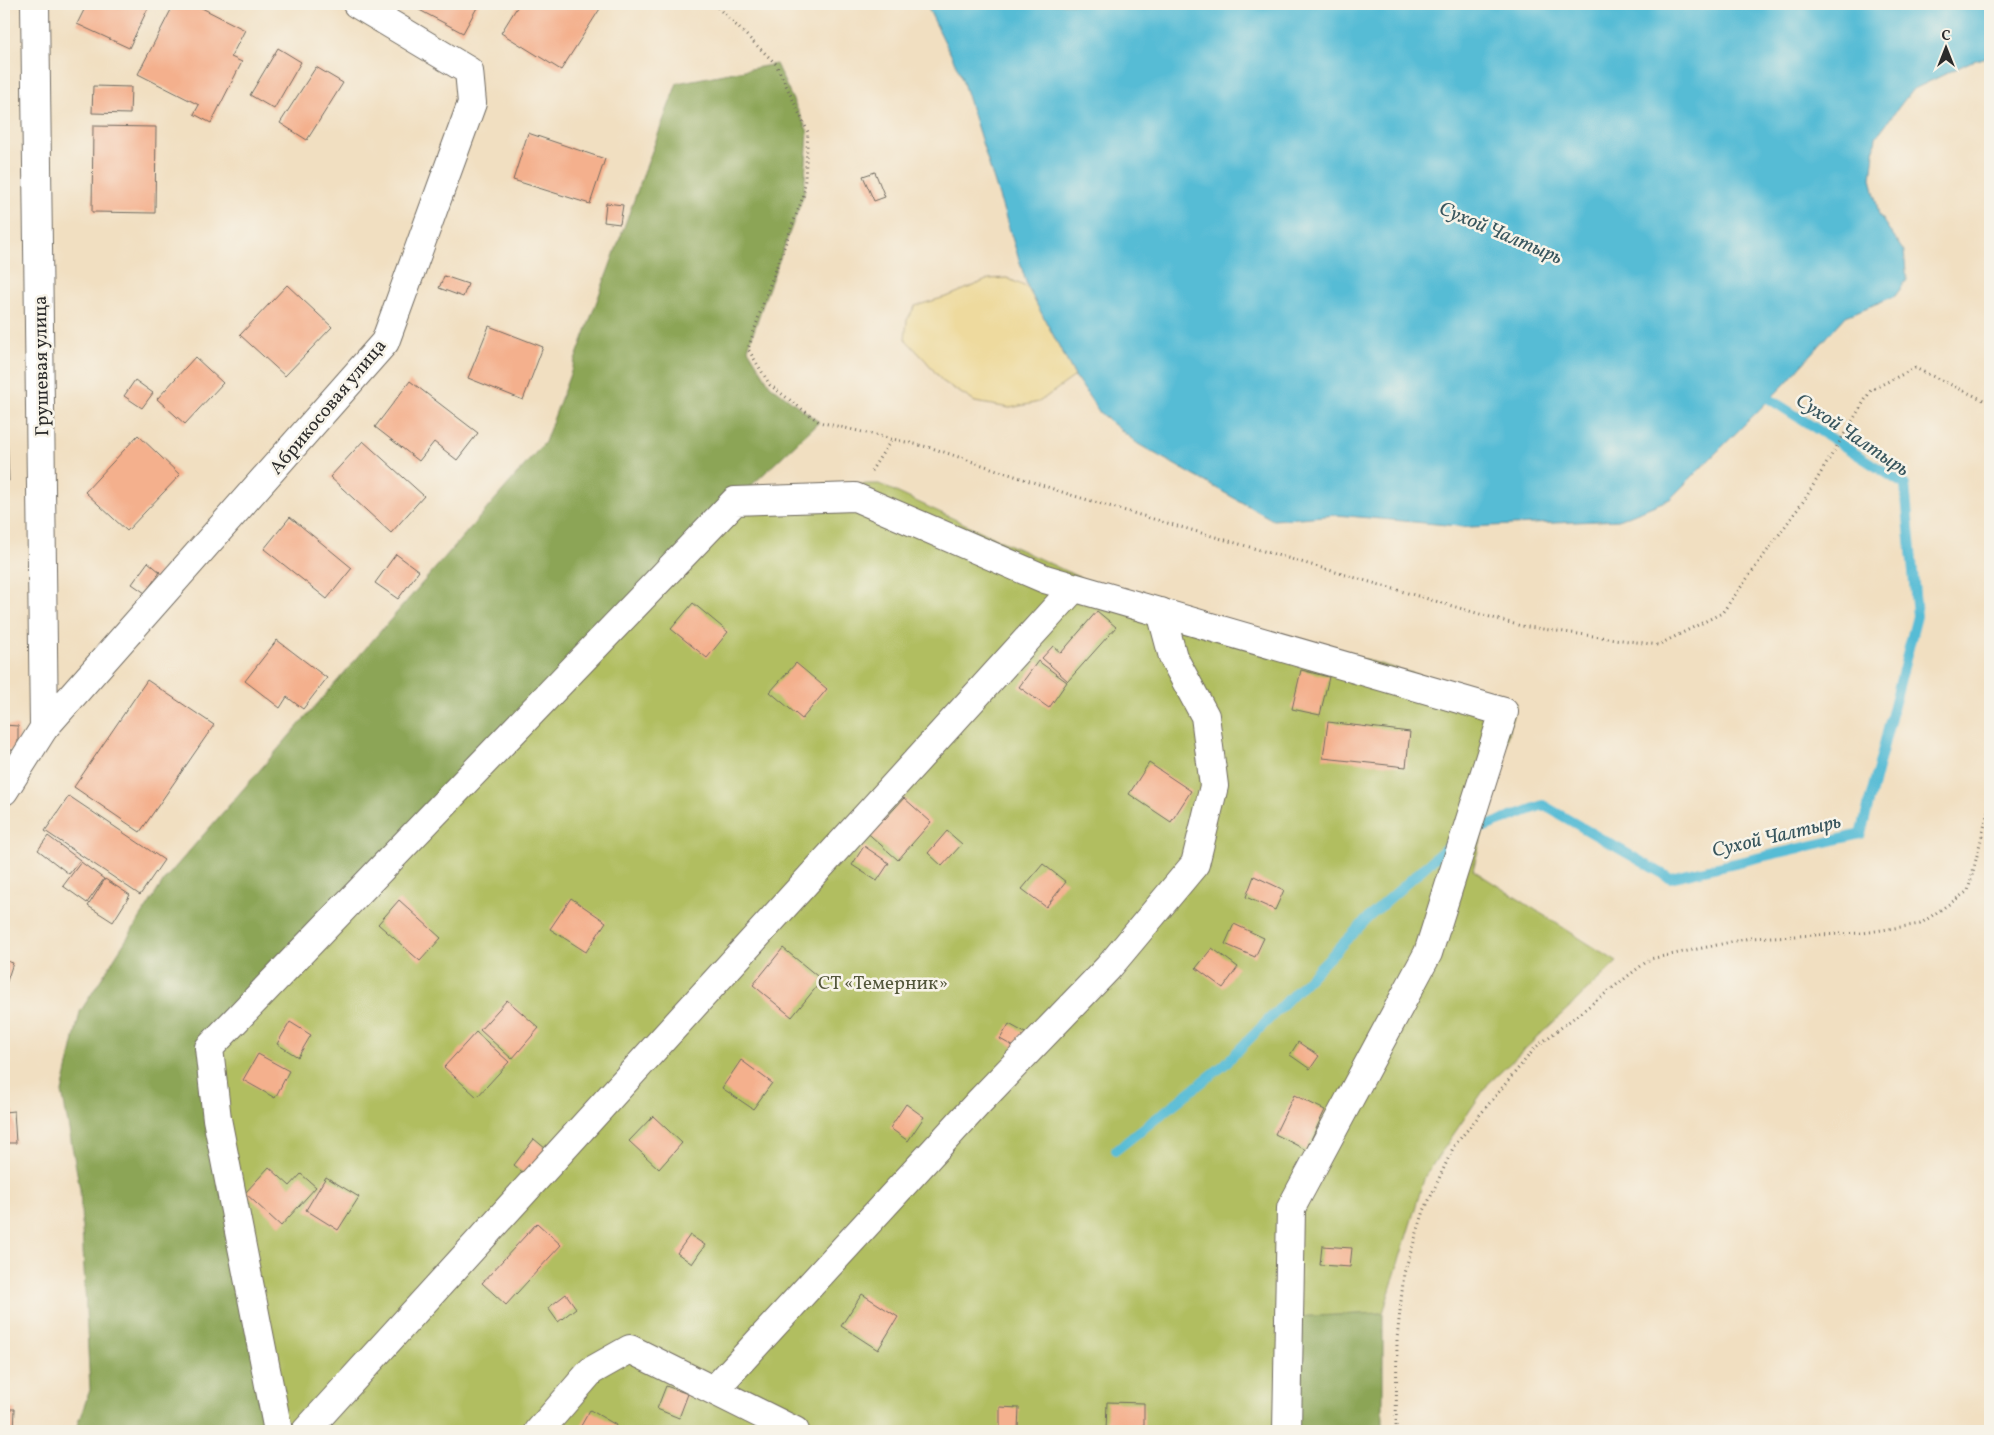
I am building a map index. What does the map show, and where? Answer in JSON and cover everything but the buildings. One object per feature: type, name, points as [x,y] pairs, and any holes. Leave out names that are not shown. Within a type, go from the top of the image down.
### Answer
[{"type":"street","name":"Грушевая улица","points":[[36,4],[44,728]]},
{"type":"street","name":"Абрикосовая улица","points":[[4,791],[44,728],[385,342],[472,103],[469,71],[357,4]]},
{"type":"street","points":[[278,1431],[217,1119],[209,1048],[735,501],[855,497],[1045,579],[1504,712],[1428,953],[1291,1208],[1287,1431]]},
{"type":"street","points":[[306,1431],[1074,588]]},
{"type":"street","points":[[714,1390],[979,1102],[1108,968],[1195,864],[1214,786],[1205,716],[1173,657],[1161,612]]},
{"type":"street","points":[[539,1431],[591,1371],[630,1349],[795,1431]]},
{"type":"path","points":[[714,4],[776,64],[808,132],[804,194],[748,349],[770,385],[819,422],[932,448],[1080,498],[1521,626],[1658,644],[1722,613],[1805,498],[1871,390],[1915,368],[1990,403]]},
{"type":"path","points":[[855,497],[892,438]]},
{"type":"path","points":[[1396,1431],[1397,1338],[1404,1273],[1424,1211],[1454,1146],[1536,1047],[1650,959],[1750,938],[1863,933],[1920,924],[1968,891],[1989,808],[1990,794]]},
{"type":"green space","points":[[776,64],[808,132],[804,194],[748,349],[770,385],[819,422],[735,501],[209,1048],[280,1431],[75,1431],[90,1390],[80,1189],[62,1092],[80,1012],[165,879],[545,442],[677,83]]},
{"type":"green space","name":"СТ «Темерник»","points":[[879,484],[1083,579],[1516,703],[1473,870],[1617,962],[1488,1084],[1425,1176],[1383,1313],[1294,1317],[1294,1431],[280,1431],[206,1044],[747,486]]},
{"type":"green space","points":[[1383,1313],[1383,1431],[1294,1431],[1293,1317]]},
{"type":"sand","points":[[1007,278],[1028,288],[1075,376],[1039,402],[1010,408],[975,402],[942,381],[905,339],[907,320],[915,306],[949,296],[989,279]]},
{"type":"water","points":[[926,4],[1990,4],[1990,56],[1970,62],[1912,90],[1876,137],[1871,178],[1879,215],[1904,252],[1907,280],[1895,296],[1846,316],[1783,386],[1670,499],[1618,520],[1469,527],[1337,515],[1273,520],[1138,444],[1100,413],[1075,376],[1028,288],[960,73]]},
{"type":"waterway","name":"Сухой Чалтырь","points":[[1471,832],[1543,805],[1670,878],[1861,834],[1917,616],[1905,485],[1760,393]]},
{"type":"waterway","points":[[1116,1150],[1224,1065],[1369,917],[1456,839]]}]
